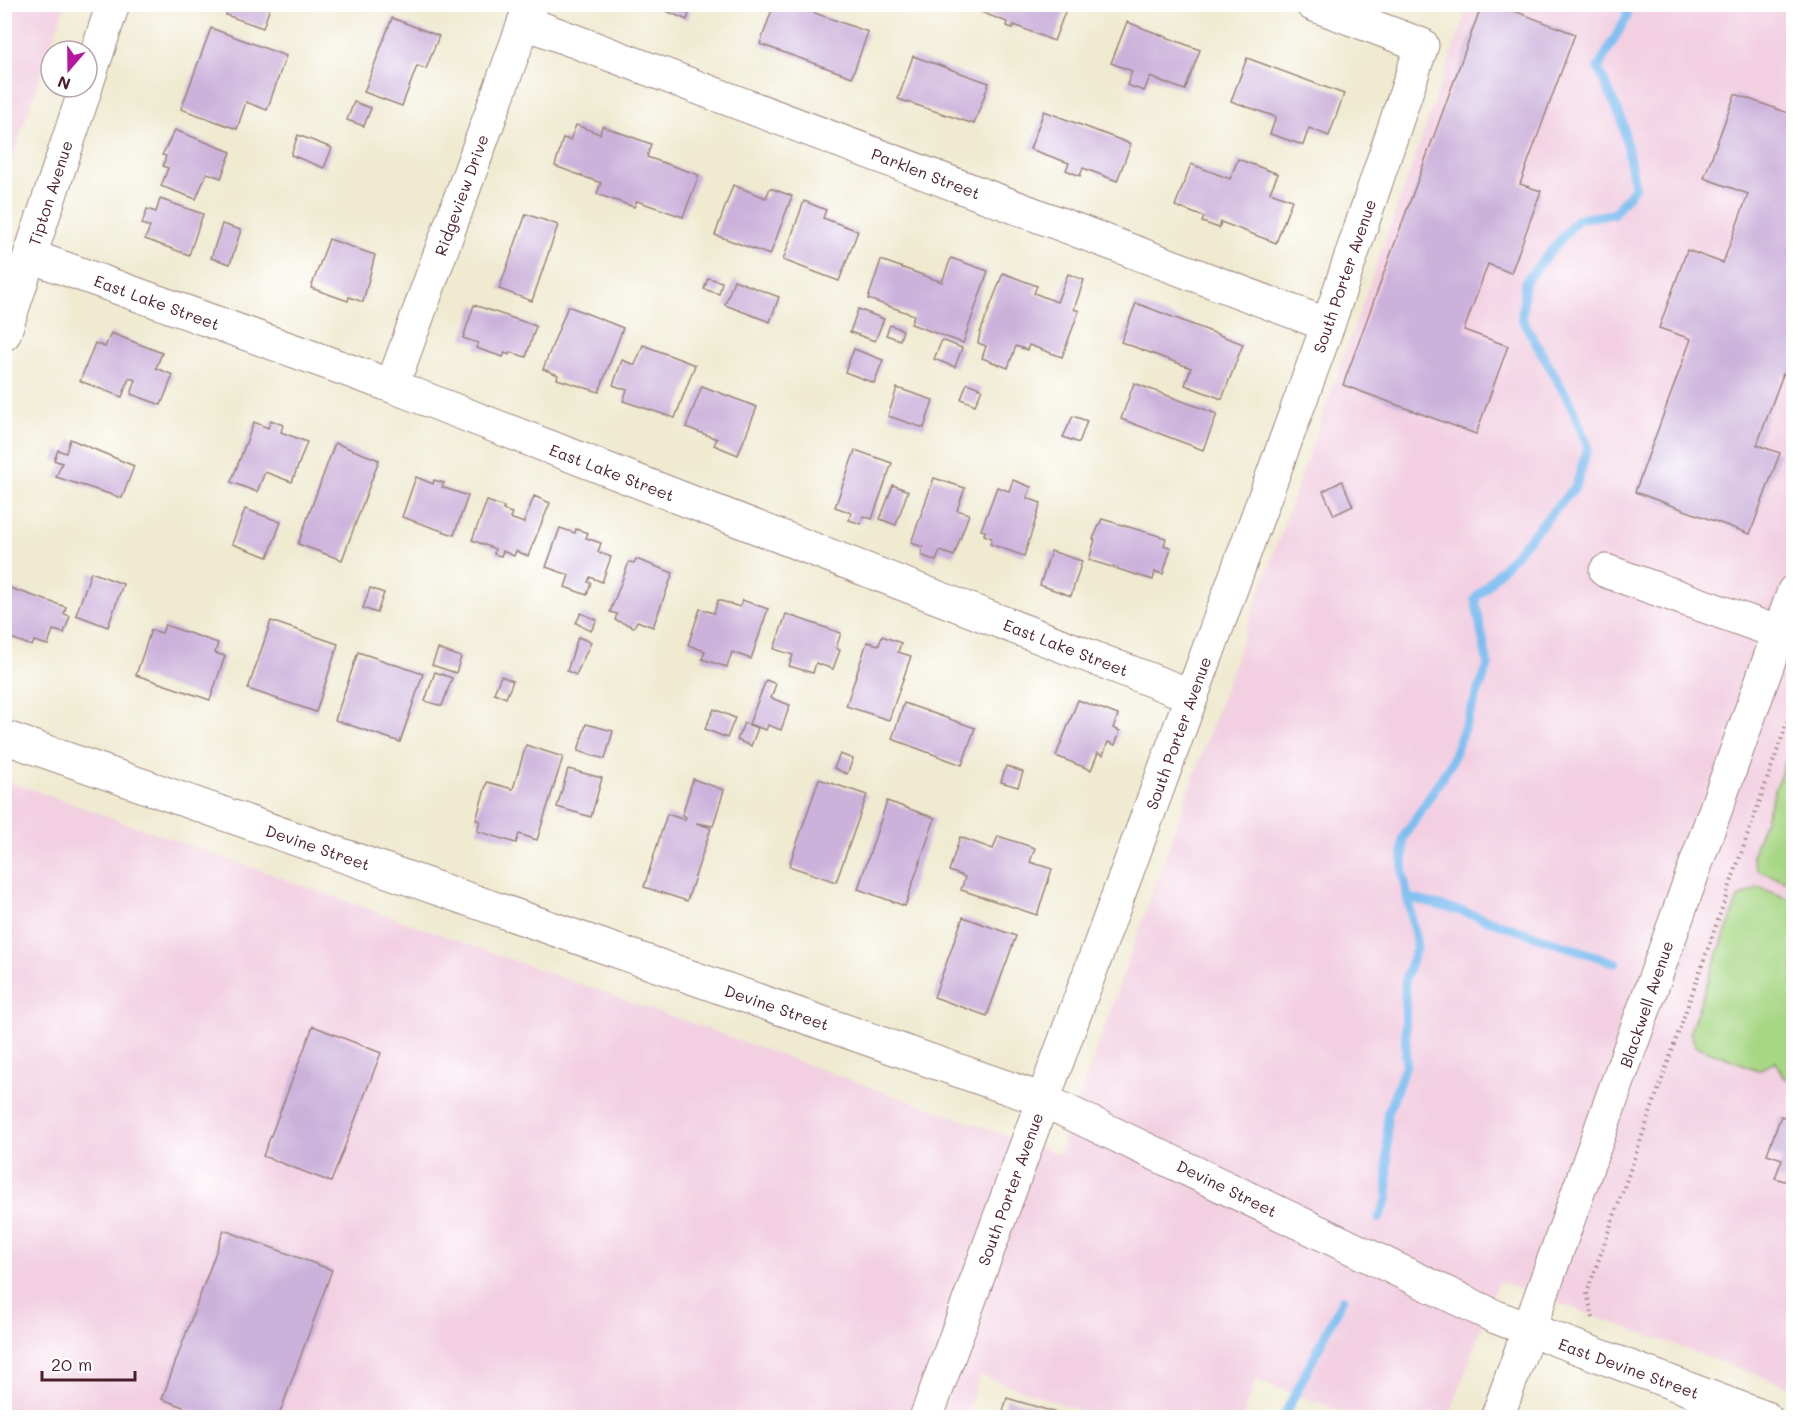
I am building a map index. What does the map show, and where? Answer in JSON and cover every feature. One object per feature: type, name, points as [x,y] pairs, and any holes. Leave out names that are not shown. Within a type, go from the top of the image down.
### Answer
[{"type":"street","points":[[99,47],[113,4]]},
{"type":"street","name":"South Porter Avenue","points":[[926,1418],[1328,325],[1422,45],[1312,4]]},
{"type":"street","name":"Parklen Street","points":[[527,13],[1328,325]]},
{"type":"street","name":"Ridgeview Drive","points":[[392,386],[527,13]]},
{"type":"street","name":"Tipton Avenue","points":[[4,334],[82,99]]},
{"type":"street","name":"East Lake Street","points":[[30,256],[392,386],[1192,696]]},
{"type":"street","points":[[1606,571],[1786,635]]},
{"type":"street","name":"Blackwell Avenue","points":[[1497,1418],[1527,1330],[1786,635],[1794,591]]},
{"type":"street","name":"Devine Street","points":[[4,737],[1042,1100],[1527,1330]]},
{"type":"street","name":"East Devine Street","points":[[1527,1330],[1766,1418]]},
{"type":"path","points":[[1594,1322],[1587,1293],[1794,703]]},
{"type":"shaded area","points":[[4,5],[65,5],[53,39],[39,39],[39,80],[5,179]]},
{"type":"shaded area","points":[[1469,5],[1793,5],[1793,1388],[1498,1281],[1449,1417],[1357,1417],[1256,1380],[1242,1417],[1098,1417],[980,1375],[965,1418],[5,1418],[5,780],[1059,1154]]},
{"type":"green space","points":[[1793,739],[1794,884],[1757,870],[1752,856]]},
{"type":"green space","points":[[1758,887],[1793,900],[1793,1081],[1783,1077],[1776,1062],[1758,1070],[1695,1046],[1690,1031],[1738,898]]},
{"type":"building","points":[[229,4],[271,4],[263,28],[226,15]]},
{"type":"building","points":[[650,4],[692,4],[687,20]]},
{"type":"building","points":[[774,4],[790,4],[868,32],[852,77],[760,44]]},
{"type":"building","points":[[984,4],[1068,4],[1054,41],[1014,25],[1013,28],[1006,26],[1007,22],[981,12]]},
{"type":"building","points":[[1482,4],[1496,4],[1575,34],[1520,184],[1541,191],[1511,273],[1488,264],[1464,330],[1508,346],[1476,434],[1343,385]]},
{"type":"building","points":[[392,18],[439,36],[426,69],[417,66],[402,106],[364,92]]},
{"type":"building","points":[[1127,22],[1200,50],[1185,90],[1150,77],[1144,91],[1127,85],[1132,71],[1111,63]]},
{"type":"building","points":[[211,28],[286,56],[267,110],[246,102],[237,129],[181,109]]},
{"type":"building","points":[[913,56],[989,83],[974,124],[898,99]]},
{"type":"building","points":[[1247,58],[1344,94],[1329,136],[1309,128],[1303,145],[1270,134],[1276,117],[1231,101]]},
{"type":"building","points":[[1735,94],[1794,115],[1794,378],[1783,374],[1757,445],[1780,453],[1750,534],[1635,492],[1691,339],[1659,328],[1687,250],[1723,263],[1748,194],[1704,178]]},
{"type":"building","points":[[354,102],[371,108],[364,126],[347,120]]},
{"type":"building","points":[[1044,111],[1131,144],[1117,181],[1083,168],[1080,176],[1066,170],[1069,163],[1030,149]]},
{"type":"building","points":[[576,125],[600,134],[602,126],[651,144],[647,157],[699,175],[683,217],[637,201],[634,207],[597,194],[601,183],[555,166],[563,138],[570,140]]},
{"type":"building","points":[[175,130],[231,152],[221,178],[207,173],[196,199],[161,186],[168,168],[163,166],[166,156],[162,155]]},
{"type":"building","points":[[298,135],[332,148],[324,168],[291,155]]},
{"type":"building","points":[[1238,159],[1278,174],[1270,192],[1292,200],[1276,243],[1221,222],[1219,228],[1202,222],[1204,217],[1175,206],[1191,164],[1230,179]]},
{"type":"building","points":[[733,185],[766,198],[770,188],[792,196],[770,255],[715,235]]},
{"type":"building","points":[[160,199],[203,214],[189,255],[145,239],[150,227],[142,224],[147,209],[156,212]]},
{"type":"building","points":[[804,201],[826,210],[823,218],[858,231],[839,281],[783,260]]},
{"type":"building","points":[[526,214],[558,225],[532,301],[499,289]]},
{"type":"building","points":[[222,224],[241,230],[230,264],[211,258]]},
{"type":"building","points":[[329,239],[375,255],[363,302],[349,297],[348,301],[311,288]]},
{"type":"building","points":[[951,258],[988,271],[963,343],[911,324],[914,315],[868,299],[881,260],[942,282]]},
{"type":"building","points":[[1003,273],[1037,286],[1034,293],[1057,302],[1068,274],[1084,280],[1074,309],[1079,311],[1062,357],[1029,345],[1027,350],[1016,346],[1008,368],[982,358],[986,346],[978,343],[980,333]]},
{"type":"building","points":[[708,278],[722,282],[719,294],[704,289]]},
{"type":"building","points":[[734,280],[779,297],[770,322],[725,305]]},
{"type":"building","points":[[1136,303],[1243,344],[1222,399],[1185,385],[1191,368],[1121,342]]},
{"type":"building","points":[[474,305],[536,326],[526,357],[510,352],[509,355],[505,353],[503,357],[476,348],[478,343],[463,338]]},
{"type":"building","points":[[568,306],[623,328],[599,392],[557,379],[558,375],[543,369]]},
{"type":"building","points":[[858,309],[884,319],[875,341],[850,332]]},
{"type":"building","points":[[890,325],[903,330],[900,340],[886,335]]},
{"type":"building","points":[[111,333],[162,353],[156,368],[173,375],[161,405],[131,394],[136,380],[129,378],[122,397],[80,381],[95,343],[105,347]]},
{"type":"building","points":[[942,340],[962,348],[955,367],[934,359]]},
{"type":"building","points":[[643,345],[695,365],[675,418],[623,401],[627,390],[613,385],[622,360],[635,365]]},
{"type":"building","points":[[854,349],[883,360],[874,383],[845,372]]},
{"type":"building","points":[[967,383],[982,389],[975,405],[961,399]]},
{"type":"building","points":[[1134,383],[1217,414],[1203,450],[1121,419]]},
{"type":"building","points":[[702,386],[757,407],[738,455],[714,445],[717,439],[686,427]]},
{"type":"building","points":[[897,388],[933,400],[924,428],[888,416]]},
{"type":"building","points":[[1073,416],[1087,421],[1079,443],[1063,437]]},
{"type":"building","points":[[271,420],[283,425],[281,432],[307,442],[292,482],[265,472],[257,492],[231,482],[254,422],[268,428]]},
{"type":"building","points":[[70,439],[134,466],[122,498],[56,477],[62,463],[54,460],[58,450],[66,453]]},
{"type":"building","points":[[335,443],[379,460],[342,560],[298,544]]},
{"type":"building","points":[[855,450],[892,463],[872,519],[863,516],[861,524],[849,520],[852,513],[835,507]]},
{"type":"building","points":[[416,477],[433,484],[434,480],[444,483],[442,487],[468,496],[454,535],[402,517]]},
{"type":"building","points":[[934,478],[965,488],[957,510],[969,514],[954,556],[940,551],[936,561],[921,555],[923,547],[911,543]]},
{"type":"building","points":[[1013,480],[1031,487],[1027,498],[1041,503],[1024,556],[990,544],[992,538],[984,535],[985,531],[981,530],[997,487],[1009,491]]},
{"type":"building","points":[[1342,481],[1353,506],[1334,515],[1323,491]]},
{"type":"building","points":[[893,485],[908,491],[896,525],[880,519]]},
{"type":"building","points":[[534,496],[550,503],[528,556],[516,551],[514,556],[503,551],[501,556],[494,554],[495,549],[472,540],[487,501],[504,507],[503,510],[512,513],[510,518],[524,523]]},
{"type":"building","points":[[245,509],[281,522],[268,557],[232,544]]},
{"type":"building","points":[[1102,519],[1166,538],[1164,545],[1171,548],[1163,574],[1155,572],[1153,580],[1089,560],[1095,540],[1093,539]]},
{"type":"building","points":[[560,528],[575,533],[576,529],[588,533],[586,538],[601,543],[598,552],[611,557],[602,582],[590,577],[588,582],[591,583],[587,595],[565,587],[569,575],[546,567]]},
{"type":"building","points":[[1051,551],[1082,561],[1071,596],[1040,585]]},
{"type":"building","points":[[636,559],[673,573],[653,627],[637,621],[634,627],[615,620],[617,614],[610,612],[629,562],[634,563]]},
{"type":"building","points":[[91,572],[123,584],[108,627],[76,615]]},
{"type":"building","points":[[4,586],[66,607],[64,614],[70,616],[64,633],[53,630],[48,645],[34,641],[32,646],[11,638],[12,634],[4,632]]},
{"type":"building","points":[[370,588],[384,593],[377,613],[363,608]]},
{"type":"building","points":[[718,600],[740,607],[742,600],[768,609],[751,659],[732,652],[727,667],[702,659],[705,651],[688,645],[700,609],[714,613]]},
{"type":"building","points":[[581,613],[597,620],[591,631],[576,623]]},
{"type":"building","points":[[786,614],[841,633],[836,648],[840,650],[833,669],[816,663],[813,673],[789,666],[793,655],[774,649]]},
{"type":"building","points":[[271,621],[338,644],[316,712],[248,689]]},
{"type":"building","points":[[165,625],[218,643],[215,653],[225,656],[210,700],[136,675],[151,630],[162,633]]},
{"type":"building","points":[[882,636],[901,643],[898,652],[911,656],[889,720],[846,706],[867,642],[879,645]]},
{"type":"building","points":[[578,637],[591,642],[576,675],[567,671]]},
{"type":"building","points":[[438,649],[461,657],[456,673],[432,665]]},
{"type":"building","points":[[358,652],[423,674],[400,742],[335,720]]},
{"type":"building","points":[[435,672],[452,678],[442,706],[425,701]]},
{"type":"building","points":[[501,676],[513,681],[506,698],[494,693]]},
{"type":"building","points":[[766,680],[776,684],[771,698],[790,705],[781,730],[768,725],[766,730],[749,724]]},
{"type":"building","points":[[1078,700],[1118,715],[1113,728],[1120,731],[1115,745],[1108,742],[1103,755],[1098,753],[1091,770],[1056,756]]},
{"type":"building","points":[[904,703],[975,728],[962,765],[892,739]]},
{"type":"building","points":[[714,709],[735,718],[727,738],[705,729]]},
{"type":"building","points":[[744,723],[758,728],[751,746],[737,740]]},
{"type":"building","points":[[586,724],[613,731],[605,759],[578,751]]},
{"type":"building","points":[[526,745],[563,757],[537,840],[519,834],[516,843],[477,831],[480,821],[476,820],[487,782],[513,789]]},
{"type":"building","points":[[840,754],[853,759],[847,774],[834,768]]},
{"type":"building","points":[[1006,766],[1023,772],[1018,787],[1001,782]]},
{"type":"building","points":[[568,769],[602,778],[591,817],[557,807]]},
{"type":"building","points":[[693,779],[724,790],[713,826],[696,823],[711,828],[687,901],[644,887],[667,814],[685,820],[686,817],[682,815]]},
{"type":"building","points":[[819,779],[867,795],[836,882],[789,866]]},
{"type":"building","points":[[887,801],[935,818],[905,906],[858,889]]},
{"type":"building","points":[[998,836],[1035,848],[1030,862],[1052,869],[1037,915],[961,890],[965,877],[949,871],[960,837],[993,849]]},
{"type":"building","points":[[963,917],[1016,936],[987,1016],[934,997]]},
{"type":"building","points":[[313,1026],[381,1053],[331,1182],[263,1156]]},
{"type":"building","points":[[1781,1116],[1794,1120],[1794,1184],[1775,1178],[1782,1159],[1767,1154]]},
{"type":"building","points":[[224,1230],[332,1270],[278,1418],[212,1418],[162,1399]]},
{"type":"building","points":[[1007,1398],[1054,1412],[1052,1418],[1001,1418]]},
{"type":"waterway","points":[[1379,1218],[1388,1198],[1387,1115],[1406,1064],[1405,979],[1417,946],[1403,873],[1403,838],[1450,765],[1488,666],[1475,599],[1576,486],[1588,447],[1571,404],[1522,319],[1525,282],[1578,219],[1613,214],[1635,187],[1622,120],[1598,68],[1627,16],[1625,4]]},
{"type":"waterway","points":[[1407,897],[1467,913],[1616,963]]},
{"type":"waterway","points":[[1283,1418],[1343,1299]]}]
